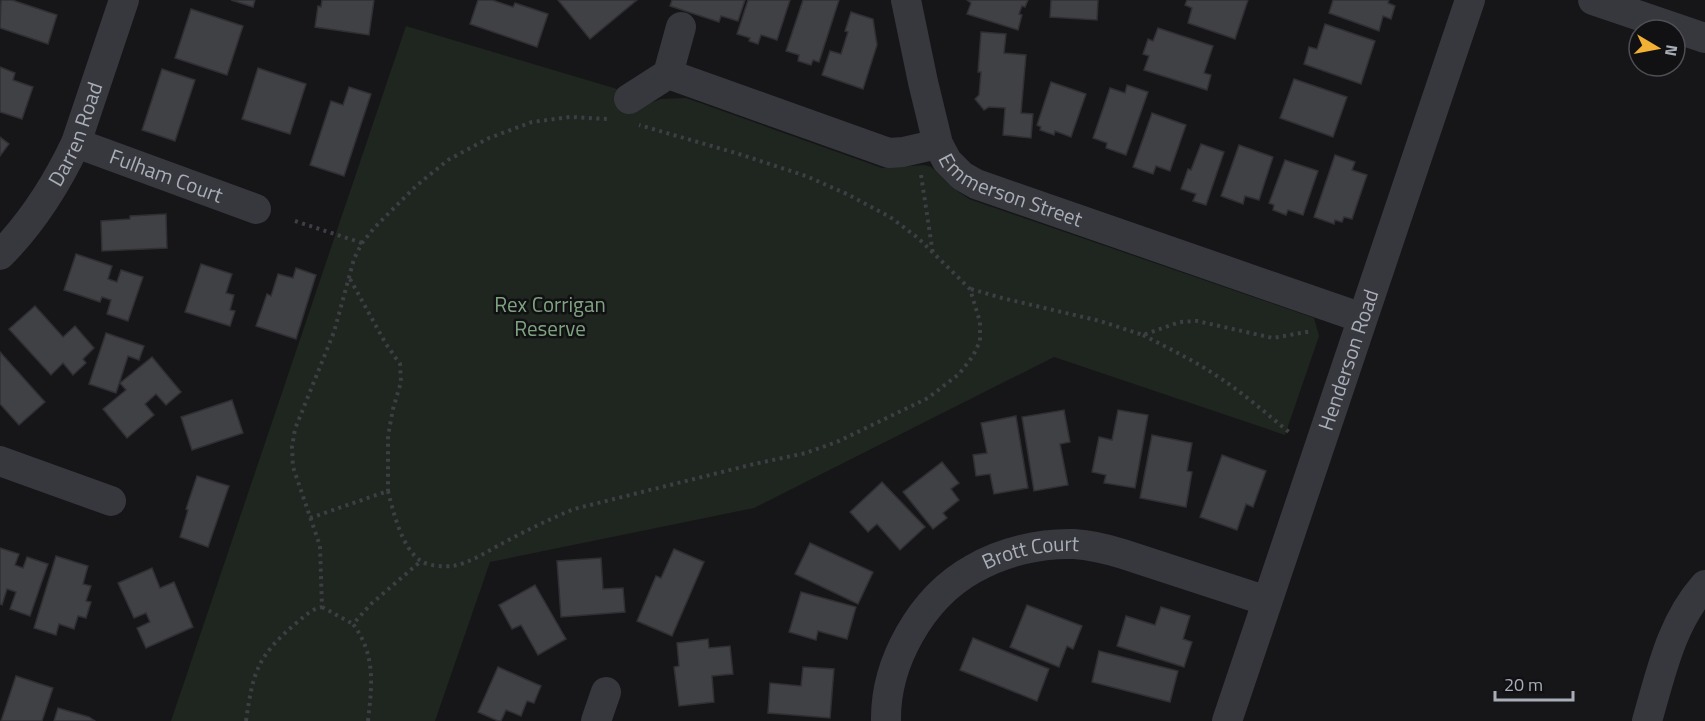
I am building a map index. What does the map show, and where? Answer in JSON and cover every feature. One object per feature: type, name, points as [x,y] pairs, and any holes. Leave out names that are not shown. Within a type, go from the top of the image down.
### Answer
[{"type":"street","name":"Darren Road","points":[[0,255],[40,205],[66,164],[76,142],[123,0]]},
{"type":"street","points":[[906,0],[923,82],[927,146]]},
{"type":"street","name":"Henderson Road","points":[[1227,721],[1470,0]]},
{"type":"street","points":[[1593,0],[1705,38]]},
{"type":"street","points":[[627,114],[668,74],[681,27]]},
{"type":"street","name":"Emmerson Street","points":[[668,74],[889,153],[927,146],[962,176],[976,184],[1362,318]]},
{"type":"street","name":"Fulham Court","points":[[76,142],[256,209]]},
{"type":"street","points":[[0,461],[111,501]]},
{"type":"street","name":"Brott Court","points":[[885,721],[885,705],[897,660],[912,629],[929,606],[952,583],[972,569],[1017,551],[1047,545],[1074,544],[1099,547],[1267,601]]},
{"type":"street","points":[[1647,721],[1667,651],[1678,625],[1688,606],[1705,585]]},
{"type":"street","points":[[596,721],[606,692]]},
{"type":"path","points":[[322,606],[320,546],[293,467],[292,447],[295,429],[334,332],[354,259],[362,243],[375,227],[416,186],[448,160],[489,138],[532,122],[627,114],[660,129],[806,176],[847,194],[890,217],[918,238],[970,289],[1100,321],[1143,335],[1217,376],[1249,398],[1290,433]]},
{"type":"path","points":[[927,146],[933,255]]},
{"type":"path","points":[[295,221],[362,243]]},
{"type":"path","points":[[350,279],[386,344],[400,364],[401,382],[388,436],[388,490],[396,520],[410,549],[421,561],[431,565],[452,566],[469,561],[546,520],[574,509],[806,453],[839,441],[928,398],[959,374],[973,356],[980,341],[980,322],[970,289]]},
{"type":"path","points":[[1143,335],[1180,322],[1197,321],[1273,338],[1319,330]]},
{"type":"path","points":[[310,518],[388,490]]},
{"type":"path","points":[[353,624],[371,604],[421,561]]},
{"type":"path","points":[[322,606],[353,624],[363,637],[370,659],[371,690],[368,721]]},
{"type":"path","points":[[246,721],[255,672],[263,658],[280,638],[314,609],[322,606]]},
{"type":"green space","name":"Rex Corrigan Reserve","points":[[406,26],[617,89],[638,107],[661,99],[686,98],[882,168],[925,165],[931,167],[953,188],[969,199],[1314,318],[1319,336],[1285,435],[1054,357],[754,508],[490,562],[435,721],[171,721]]},
{"type":"building","points":[[1,0],[12,0],[57,15],[48,44],[0,28]]},
{"type":"building","points":[[231,0],[255,0],[253,7]]},
{"type":"building","points":[[322,0],[374,0],[369,35],[315,27],[318,6],[321,7]]},
{"type":"building","points":[[478,0],[492,0],[513,7],[515,3],[548,14],[537,47],[470,24]]},
{"type":"building","points":[[558,0],[637,0],[590,39]]},
{"type":"building","points":[[672,0],[745,0],[738,21],[721,16],[719,22],[670,6]]},
{"type":"building","points":[[748,0],[790,0],[777,40],[761,35],[758,44],[749,41],[750,38],[737,34]]},
{"type":"building","points":[[803,0],[839,0],[819,62],[813,60],[811,65],[798,61],[799,55],[786,51]]},
{"type":"building","points":[[967,0],[1028,0],[1025,7],[1022,6],[1019,14],[1022,15],[1018,30],[967,14],[971,3]]},
{"type":"building","points":[[1051,0],[1098,0],[1097,20],[1050,17]]},
{"type":"building","points":[[1187,0],[1248,0],[1235,39],[1188,23],[1192,8],[1185,5]]},
{"type":"building","points":[[1333,0],[1389,0],[1388,3],[1395,6],[1391,19],[1383,16],[1379,31],[1329,13]]},
{"type":"building","points":[[191,9],[243,26],[227,75],[175,58]]},
{"type":"building","points":[[851,12],[873,19],[877,45],[863,89],[822,75],[830,51],[841,54]]},
{"type":"building","points":[[1325,24],[1375,41],[1361,84],[1304,64],[1309,47],[1317,49]]},
{"type":"building","points":[[1158,28],[1213,46],[1204,73],[1211,75],[1207,90],[1144,70],[1149,56],[1143,54],[1148,39],[1153,41]]},
{"type":"building","points":[[981,32],[1006,34],[1004,53],[1026,55],[1021,113],[1033,114],[1031,138],[1003,135],[1005,108],[989,107],[984,110],[975,99],[979,95]]},
{"type":"building","points":[[0,67],[15,73],[13,80],[33,87],[22,119],[0,112]]},
{"type":"building","points":[[258,68],[306,84],[290,134],[242,119]]},
{"type":"building","points":[[162,69],[195,80],[175,141],[142,130]]},
{"type":"building","points":[[1294,79],[1347,97],[1333,137],[1280,118]]},
{"type":"building","points":[[1051,82],[1086,94],[1071,137],[1055,131],[1054,135],[1040,130],[1041,127],[1037,125]]},
{"type":"building","points":[[1127,85],[1148,92],[1126,155],[1106,148],[1107,143],[1093,138],[1110,88],[1125,93]]},
{"type":"building","points":[[349,87],[371,94],[344,176],[310,165],[331,101],[343,105]]},
{"type":"building","points":[[1152,113],[1186,125],[1170,171],[1156,166],[1153,174],[1133,167]]},
{"type":"building","points":[[0,137],[9,144],[0,156]]},
{"type":"building","points":[[1201,144],[1224,152],[1206,205],[1193,201],[1196,194],[1181,189]]},
{"type":"building","points":[[1239,145],[1273,157],[1259,200],[1245,196],[1243,204],[1221,196]]},
{"type":"building","points":[[1335,155],[1355,162],[1352,170],[1367,175],[1352,219],[1344,217],[1342,222],[1335,220],[1334,224],[1314,217]]},
{"type":"building","points":[[1285,160],[1318,171],[1303,215],[1288,210],[1286,215],[1273,210],[1274,205],[1269,203]]},
{"type":"building","points":[[166,214],[167,248],[102,251],[101,221],[130,219],[130,216]]},
{"type":"building","points":[[76,254],[112,266],[108,279],[117,282],[121,270],[143,277],[128,321],[107,314],[111,300],[102,297],[100,302],[64,290]]},
{"type":"building","points":[[201,264],[232,274],[226,293],[234,295],[230,310],[235,311],[230,326],[185,312]]},
{"type":"building","points":[[296,268],[316,275],[296,339],[256,326],[267,294],[271,296],[278,274],[293,278]]},
{"type":"building","points":[[35,306],[63,337],[75,326],[94,348],[83,359],[86,363],[73,375],[63,363],[51,375],[9,329]]},
{"type":"building","points":[[106,333],[144,346],[139,360],[128,356],[116,393],[89,384]]},
{"type":"building","points":[[0,352],[45,402],[19,425],[0,404]]},
{"type":"building","points":[[152,357],[181,392],[166,405],[156,394],[145,404],[154,415],[127,438],[103,409],[126,390],[120,383]]},
{"type":"building","points":[[232,400],[243,433],[192,450],[181,417]]},
{"type":"building","points":[[1064,410],[1070,442],[1060,444],[1068,485],[1034,491],[1022,417]]},
{"type":"building","points":[[1118,410],[1148,415],[1135,488],[1104,483],[1106,475],[1092,472],[1099,437],[1112,440]]},
{"type":"building","points":[[1016,416],[1028,488],[994,494],[990,474],[976,476],[973,455],[987,453],[981,423]]},
{"type":"building","points":[[1152,435],[1192,443],[1187,471],[1192,472],[1186,507],[1140,498]]},
{"type":"building","points":[[1222,455],[1266,471],[1253,507],[1246,504],[1237,530],[1200,517]]},
{"type":"building","points":[[942,462],[959,483],[951,489],[959,500],[943,513],[947,518],[933,529],[903,492]]},
{"type":"building","points":[[197,476],[229,486],[208,547],[180,537]]},
{"type":"building","points":[[882,482],[925,527],[900,550],[877,524],[868,532],[850,512]]},
{"type":"building","points":[[810,543],[873,572],[858,604],[795,574]]},
{"type":"building","points":[[0,548],[19,554],[15,565],[23,568],[27,557],[48,564],[30,616],[10,609],[16,592],[7,589],[2,605],[0,604]]},
{"type":"building","points":[[674,549],[704,562],[672,636],[637,621],[656,576],[661,578]]},
{"type":"building","points":[[56,556],[88,566],[83,584],[91,586],[86,601],[91,602],[86,618],[78,616],[74,629],[59,624],[56,635],[34,628]]},
{"type":"building","points":[[601,558],[603,589],[623,588],[625,612],[561,617],[557,561]]},
{"type":"building","points":[[152,568],[160,588],[174,582],[193,627],[146,648],[137,628],[150,622],[146,613],[134,618],[118,583]]},
{"type":"building","points":[[535,585],[566,639],[538,655],[521,625],[512,629],[499,605]]},
{"type":"building","points":[[801,592],[856,607],[847,639],[818,631],[816,640],[789,632]]},
{"type":"building","points":[[1027,605],[1082,626],[1073,649],[1067,646],[1059,667],[1010,647]]},
{"type":"building","points":[[1161,607],[1190,616],[1183,639],[1192,642],[1184,667],[1117,646],[1126,616],[1155,625]]},
{"type":"building","points":[[973,638],[1049,669],[1037,701],[960,670]]},
{"type":"building","points":[[708,639],[709,648],[730,646],[733,674],[712,676],[714,702],[679,706],[674,667],[679,666],[677,643]]},
{"type":"building","points":[[1099,651],[1178,671],[1170,702],[1092,682]]},
{"type":"building","points":[[498,667],[541,686],[534,703],[527,701],[521,716],[506,710],[501,721],[498,721],[478,712]]},
{"type":"building","points":[[803,667],[834,669],[830,718],[768,713],[770,683],[801,686]]},
{"type":"building","points":[[16,676],[53,688],[42,721],[1,721]]},
{"type":"building","points":[[58,708],[89,717],[95,721],[54,721]]}]
